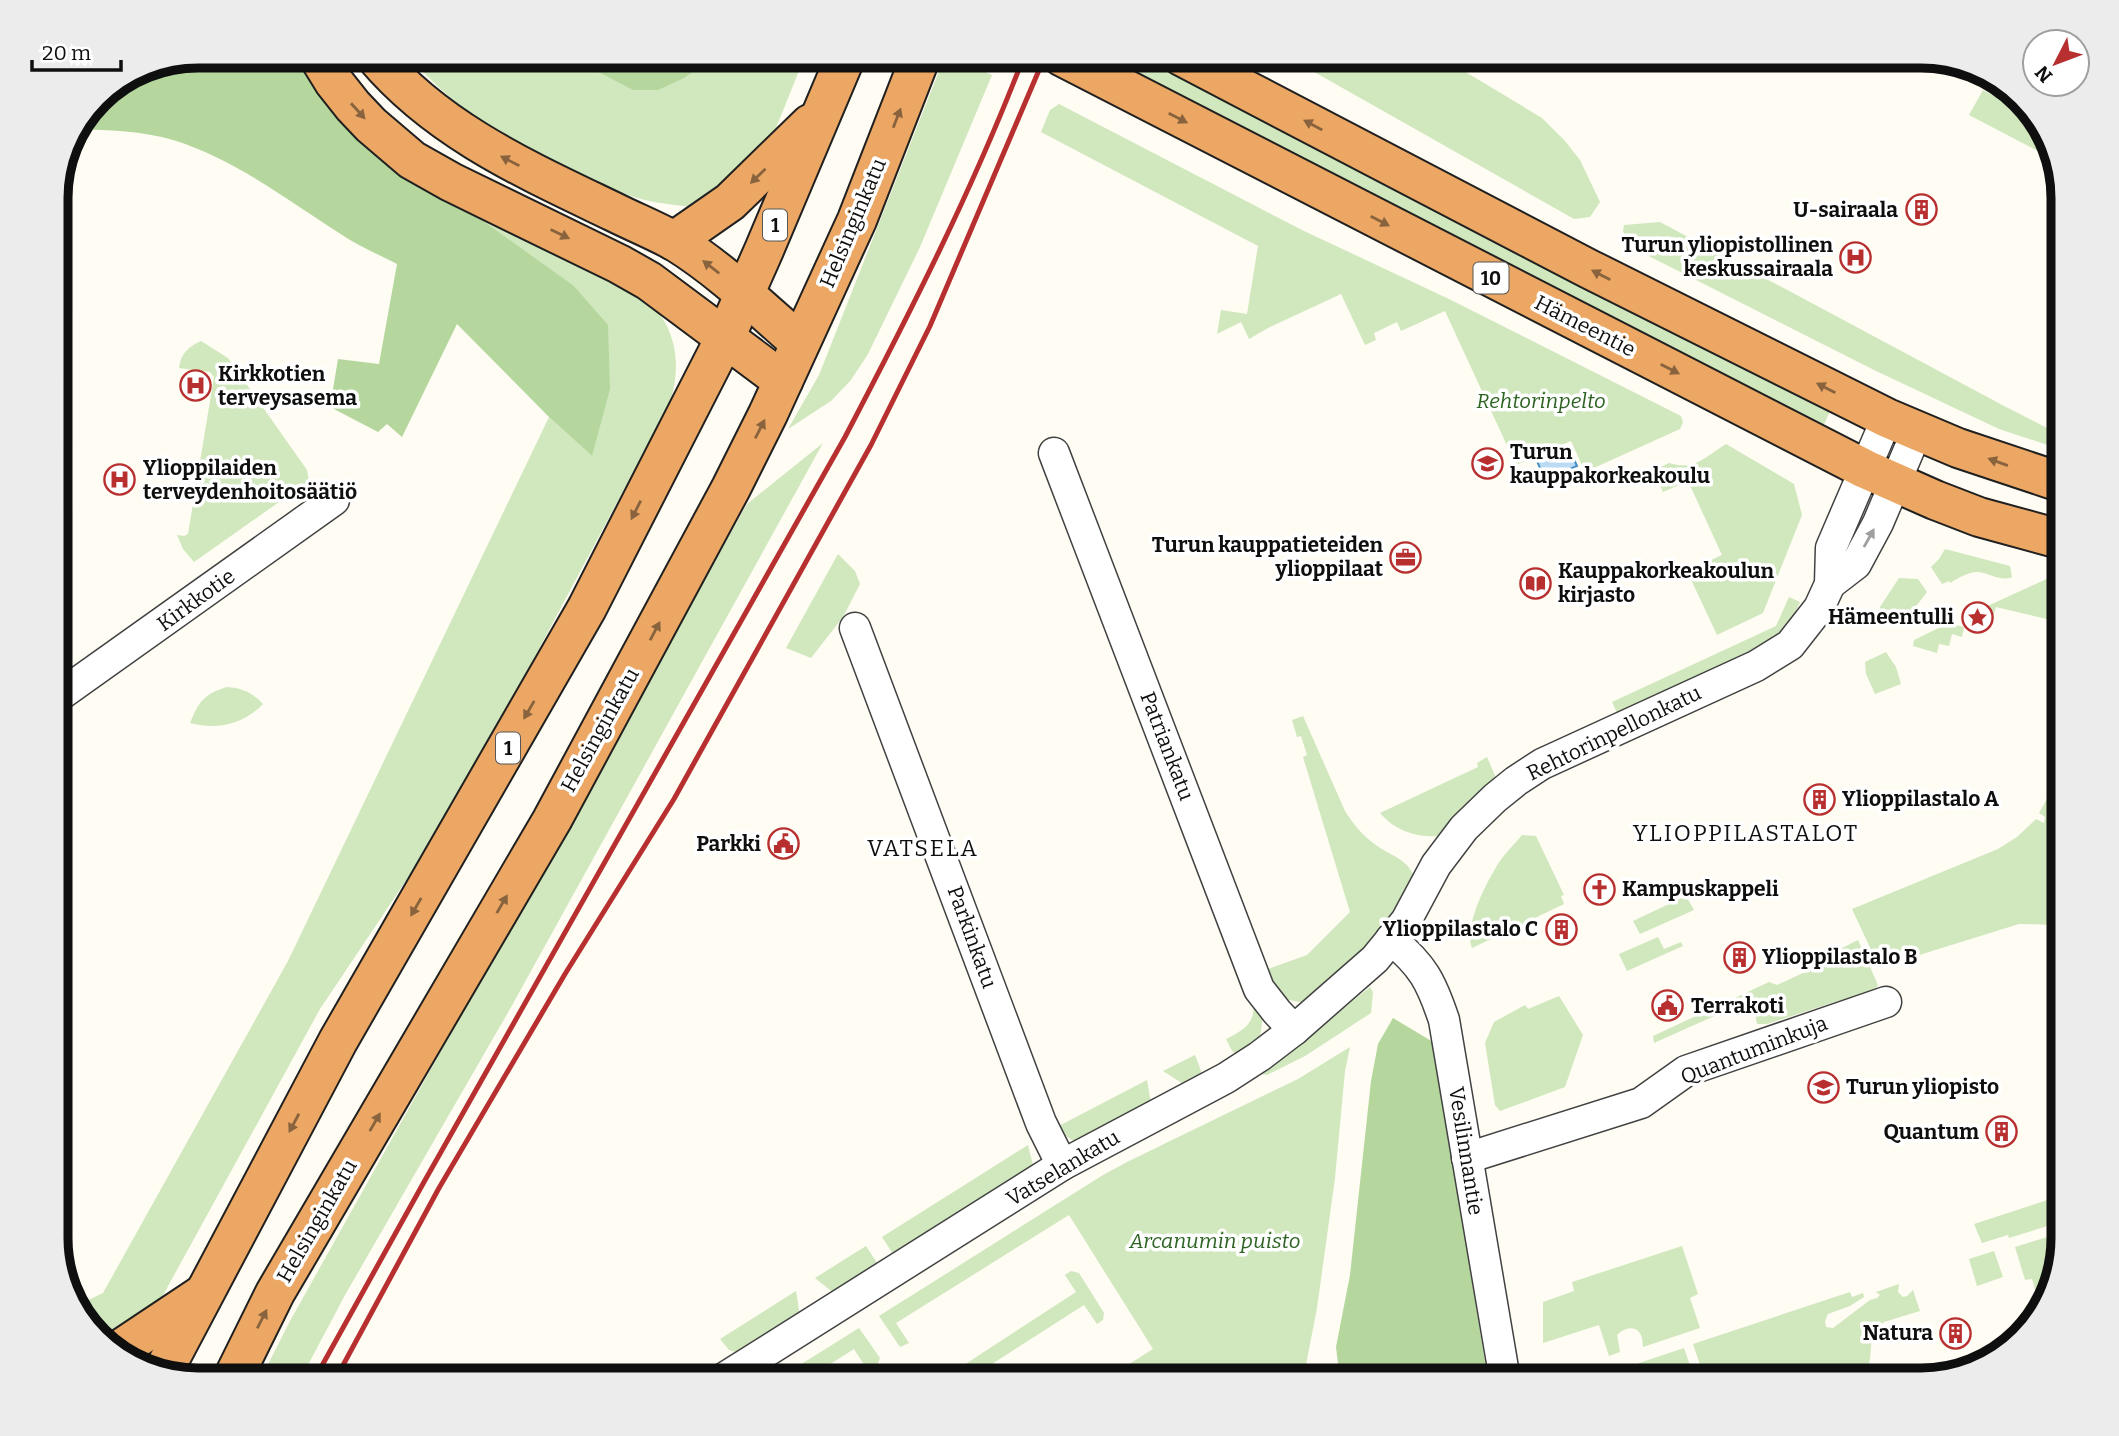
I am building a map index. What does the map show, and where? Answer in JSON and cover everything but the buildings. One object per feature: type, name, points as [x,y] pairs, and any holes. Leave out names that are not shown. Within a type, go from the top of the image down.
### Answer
[{"type":"highway","points":[[325,68],[353,106],[412,160],[649,281],[783,380]]},
{"type":"highway","points":[[386,68],[410,93],[441,119],[501,157],[674,241],[704,261],[800,343]]},
{"type":"highway","name":"1","points":[[167,1364],[338,1041],[587,608],[725,338],[841,68]]},
{"type":"highway","name":"Helsinginkatu","points":[[238,1368],[275,1293],[552,820],[731,488],[857,220],[916,68]]},
{"type":"highway","name":"Hämeentie","points":[[1083,68],[1881,475],[1979,517],[2051,537]]},
{"type":"highway","points":[[1204,68],[1588,268],[1902,425],[2010,467],[2051,479]]},
{"type":"highway","points":[[674,241],[730,202],[823,110]]},
{"type":"highway","points":[[126,1346],[202,1295]]},
{"type":"street","name":"Rehtorinpellonkatu","points":[[1391,939],[1406,920],[1436,865],[1464,828],[1516,781],[1542,764],[1776,655],[1790,645],[1819,608],[1830,584],[1831,548],[1881,475],[1902,425]]},
{"type":"street","name":"Patriankatu","points":[[1054,453],[1259,989],[1294,1030]]},
{"type":"street","name":"Kirkkotie","points":[[69,689],[334,500]]},
{"type":"street","name":"Parkinkatu","points":[[855,628],[1037,1112],[1062,1165]]},
{"type":"street","name":"Vatselankatu","points":[[740,1368],[1062,1165],[1226,1078],[1260,1056],[1375,959],[1391,939]]},
{"type":"street","name":"Vesilinnantie","points":[[1391,939],[1411,956],[1429,979],[1444,1020],[1502,1368]]},
{"type":"street","name":"Quantuminkuja","points":[[1467,1158],[1641,1103],[1685,1072],[1886,1002]]},
{"type":"green space","points":[[198,68],[307,68],[345,124],[370,150],[400,175],[482,220],[573,285],[608,325],[610,389],[592,456],[549,417],[457,324],[402,437],[387,424],[378,432],[330,407],[338,359],[379,364],[397,264],[350,240],[220,159],[173,140],[125,132],[88,130],[106,106],[119,95],[156,75]]},
{"type":"green space","points":[[420,68],[630,68],[686,77],[698,68],[800,68],[776,128],[760,155],[693,207],[651,201],[588,179],[495,130],[459,104]]},
{"type":"green space","points":[[591,68],[698,68],[686,77],[658,90],[633,90]]},
{"type":"green space","points":[[940,68],[981,68],[992,75],[920,247],[868,354],[851,380],[831,401],[788,429],[819,375]]},
{"type":"green space","points":[[1115,68],[1165,68],[1831,409],[1822,429]]},
{"type":"green space","points":[[1307,68],[1459,68],[1542,118],[1580,160],[1600,202],[1590,217],[1574,219]]},
{"type":"green space","points":[[1983,90],[2011,105],[2019,113],[2043,154],[1969,115]]},
{"type":"green space","name":"Rehtorinpelto","points":[[1059,104],[1304,231],[1449,299],[1681,416],[1683,422],[1680,429],[1585,472],[1571,441],[1516,465],[1445,311],[1401,331],[1397,322],[1374,333],[1376,340],[1365,345],[1341,294],[1249,339],[1241,322],[1217,334],[1221,310],[1247,314],[1258,246],[1041,132],[1050,110]]},
{"type":"green space","points":[[482,220],[585,267],[652,306],[667,326],[674,347],[676,369],[670,403],[526,673],[415,867],[320,1009],[161,1299],[117,1339],[100,1323],[85,1302],[103,1293],[288,961],[549,417],[592,456],[573,285]]},
{"type":"green space","points":[[1660,222],[2051,430],[2051,446],[1999,429],[1874,370],[1629,246],[1623,231],[1624,225]]},
{"type":"green space","points":[[201,341],[228,358],[307,470],[309,481],[194,562],[183,549],[177,535],[188,534],[214,377],[210,372],[179,368],[186,351]]},
{"type":"green space","points":[[823,443],[510,1009],[345,1295],[306,1368],[266,1368],[290,1321],[747,504]]},
{"type":"green space","points":[[1726,444],[1794,484],[1802,515],[1763,613],[1717,635],[1687,571],[1722,555],[1688,481],[1663,492],[1653,471],[1669,463],[1693,464]]},
{"type":"green space","points":[[1945,549],[2010,566],[2012,577],[1995,577],[1974,572],[1942,584],[1931,567]]},
{"type":"green space","points":[[838,554],[855,571],[860,584],[843,617],[811,658],[786,648]]},
{"type":"green space","points":[[2051,577],[2051,620],[1996,607],[1993,616],[1983,614],[1983,608]]},
{"type":"green space","points":[[1899,578],[1918,579],[1927,592],[1902,627],[1880,613],[1880,607]]},
{"type":"green space","points":[[1789,597],[1800,602],[1794,615],[1765,645],[1618,715],[1612,702],[1776,626]]},
{"type":"green space","points":[[1949,623],[1964,627],[1962,637],[1952,634],[1949,646],[1939,644],[1937,653],[1913,646],[1914,640]]},
{"type":"green space","points":[[1886,652],[1896,667],[1901,684],[1875,694],[1866,674],[1865,662]]},
{"type":"green space","points":[[227,687],[247,692],[263,704],[247,717],[229,724],[210,726],[190,723],[203,699]]},
{"type":"green space","points":[[1303,716],[1348,816],[1367,838],[1402,861],[1414,876],[1390,920],[1359,957],[1305,1003],[1284,999],[1268,982],[1268,969],[1307,955],[1350,912],[1303,757],[1307,755],[1301,736],[1297,737],[1292,720]]},
{"type":"green space","points":[[1487,757],[1497,780],[1466,804],[1440,836],[1407,832],[1380,813],[1478,767],[1477,763]]},
{"type":"green space","points":[[2049,789],[2051,925],[2019,924],[1884,966],[1873,954],[1852,909],[1998,849],[2017,837],[2036,819],[2044,823],[2045,817],[2039,813]]},
{"type":"green space","points":[[1522,835],[1536,836],[1564,895],[1561,896],[1564,904],[1472,948],[1471,928],[1483,891],[1500,861]]},
{"type":"green space","points":[[1686,896],[1694,910],[1640,934],[1633,921]]},
{"type":"green space","points":[[1658,937],[1664,949],[1681,942],[1683,946],[1627,971],[1619,954]]},
{"type":"green space","points":[[1858,940],[1878,985],[1873,993],[1844,1002],[1841,1000],[1767,1024],[1757,1024],[1754,1006],[1750,1000],[1654,1043],[1653,1036],[1769,982],[1777,985],[1838,957],[1836,951]]},
{"type":"green space","points":[[1370,987],[1373,992],[1371,1013],[1305,1056],[1267,1075],[1256,1073],[1307,1038]]},
{"type":"green space","points":[[1559,996],[1583,1035],[1565,1087],[1500,1111],[1495,1105],[1485,1043],[1494,1022],[1525,1005],[1528,1009]]},
{"type":"green space","points":[[1253,1003],[1263,1016],[1260,1038],[1237,1054],[1232,1051],[1226,1039],[1250,1022]]},
{"type":"green space","points":[[1393,1018],[1433,1042],[1486,1368],[1339,1368],[1336,1347],[1350,1275],[1371,1081],[1378,1044]]},
{"type":"green space","name":"Arcanumin puisto","points":[[1350,1047],[1317,1308],[1305,1368],[1123,1368],[1153,1349],[1069,1215],[896,1323],[909,1343],[900,1347],[879,1316],[1103,1175],[1298,1079]]},
{"type":"green space","points":[[1195,1055],[1203,1076],[1185,1085],[1163,1071]]},
{"type":"green space","points":[[1147,1080],[1151,1103],[1076,1143],[1055,1128]]},
{"type":"green space","points":[[1028,1145],[1034,1169],[895,1257],[882,1237]]},
{"type":"green space","points":[[2051,1199],[2051,1225],[1982,1243],[1974,1224]]},
{"type":"green space","points":[[2051,1236],[2050,1255],[2037,1295],[2032,1279],[2025,1280],[2015,1247]]},
{"type":"green space","points":[[866,1246],[879,1266],[835,1294],[815,1278]]},
{"type":"green space","points":[[1682,1246],[1698,1294],[1690,1298],[1700,1328],[1643,1347],[1639,1332],[1633,1328],[1626,1329],[1617,1335],[1620,1352],[1609,1356],[1599,1325],[1543,1343],[1543,1302],[1574,1291],[1572,1282]]},
{"type":"green space","points":[[1994,1251],[2003,1277],[1977,1286],[1969,1259]]},
{"type":"green space","points":[[1071,1271],[1079,1273],[1104,1313],[1103,1320],[1097,1324],[1084,1305],[986,1368],[959,1368],[1076,1292],[1065,1275]]},
{"type":"green space","points":[[1899,1284],[1898,1292],[1903,1297],[1913,1290],[1920,1311],[1884,1322],[1873,1332],[1868,1368],[1818,1368],[1804,1365],[1804,1368],[1701,1368],[1693,1344],[1850,1292],[1852,1297],[1863,1293],[1864,1297],[1850,1306],[1828,1314],[1826,1327],[1833,1328],[1870,1300],[1877,1298],[1880,1295],[1876,1292]]},
{"type":"green space","points":[[796,1291],[800,1316],[741,1354],[729,1350],[720,1339]]},
{"type":"green space","points":[[859,1328],[880,1358],[872,1368],[866,1368],[854,1349],[824,1368],[795,1368]]},
{"type":"green space","points":[[1684,1348],[1691,1368],[1624,1368]]},
{"type":"water","points":[[1568,446],[1577,466],[1545,480],[1537,461]]},
{"type":"railway","points":[[321,1368],[845,437],[940,249],[1019,68]]},
{"type":"railway","points":[[342,1368],[439,1188],[565,974],[674,799],[871,445],[930,326],[1040,68]]},
{"type":"place","name":"U-sairaala","points":[[1921,210]]},
{"type":"place","name":"Turun yliopistollinen keskussairaala","points":[[1856,257]]},
{"type":"place","name":"Kirkkotien terveysasema","points":[[195,386]]},
{"type":"place","name":"Turun kauppakorkeakoulu","points":[[1487,464]]},
{"type":"place","name":"Ylioppilaiden terveydenhoitosäätiö","points":[[120,480]]},
{"type":"place","name":"Turun kauppatieteiden ylioppilaat","points":[[1406,557]]},
{"type":"place","name":"Kauppakorkeakoulun kirjasto","points":[[1535,583]]},
{"type":"place","name":"Hämeentulli","points":[[1977,617]]},
{"type":"place","name":"Ylioppilastalo A","points":[[1819,799]]},
{"type":"place","name":"Parkki","points":[[784,844]]},
{"type":"place","name":"Kampuskappeli","points":[[1599,889]]},
{"type":"place","name":"Ylioppilastalo C","points":[[1561,929]]},
{"type":"place","name":"Ylioppilastalo B","points":[[1739,957]]},
{"type":"place","name":"Terrakoti","points":[[1668,1006]]},
{"type":"place","name":"Turun yliopisto","points":[[1823,1087]]},
{"type":"place","name":"Quantum","points":[[2002,1132]]},
{"type":"place","name":"Natura","points":[[1956,1333]]},
{"type":"district","name":"YLIOPPILASTALOT","points":[[1746,833]]},
{"type":"district","name":"VATSELA","points":[[923,848]]}]
